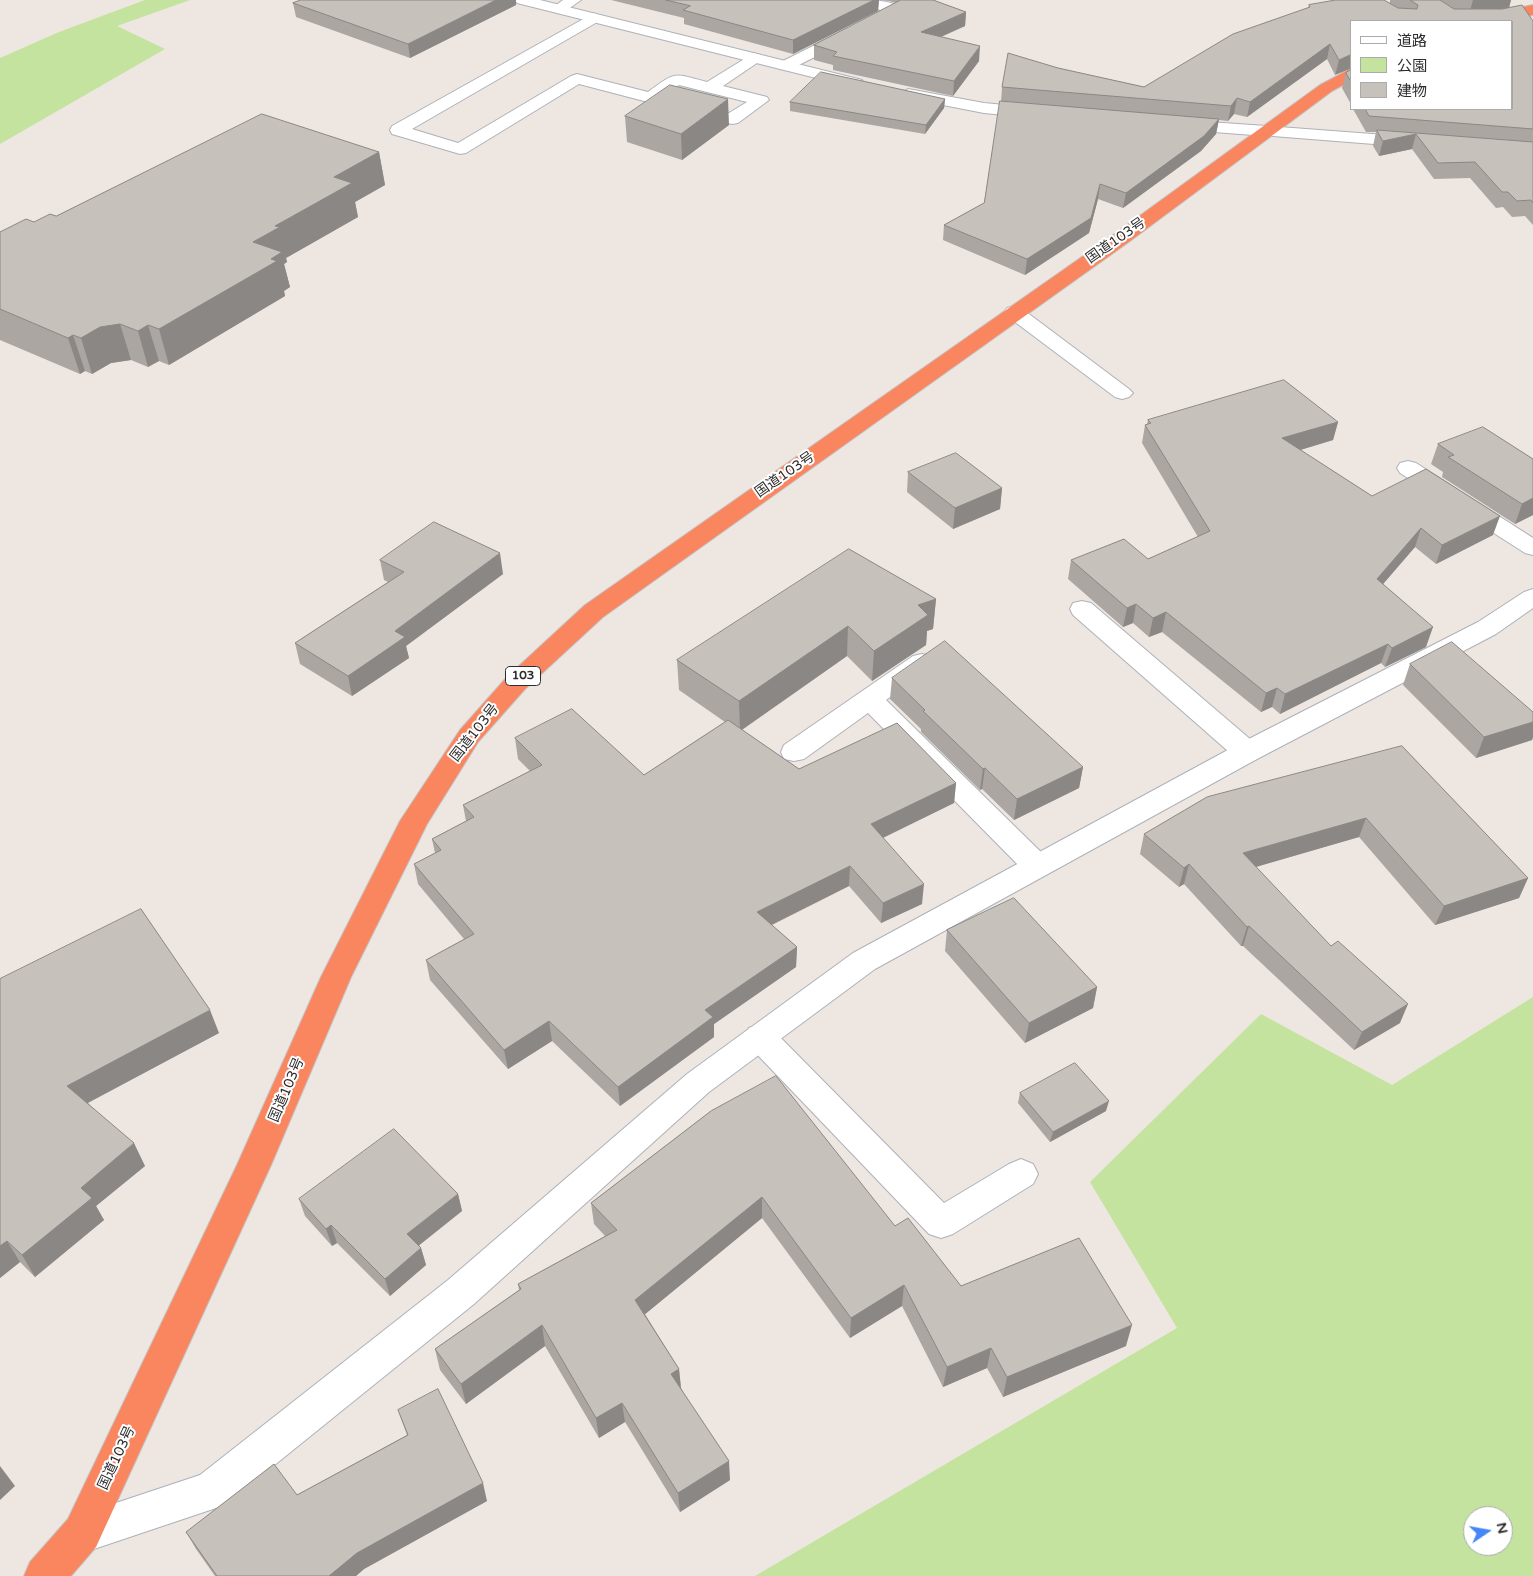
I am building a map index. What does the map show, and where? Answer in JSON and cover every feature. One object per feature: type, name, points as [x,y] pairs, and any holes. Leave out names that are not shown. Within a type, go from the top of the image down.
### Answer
[{"type":"highway","points":[[1480,20],[1533,10]]},
{"type":"highway","name":"国道103号","points":[[44,1576],[82,1532],[254,1165],[336,976],[414,821],[469,736],[516,682],[594,611],[1014,312],[1123,237],[1326,88],[1350,74]]},
{"type":"street","points":[[522,0],[872,86]]},
{"type":"street","points":[[560,9],[574,0]]},
{"type":"street","points":[[785,66],[902,6],[866,0]]},
{"type":"street","points":[[594,18],[398,130],[460,149],[577,79],[650,98],[732,119],[761,100],[676,79],[650,98]]},
{"type":"street","points":[[710,87],[754,58]]},
{"type":"street","points":[[892,91],[984,108],[1049,114]]},
{"type":"street","points":[[1162,123],[1431,144]]},
{"type":"street","points":[[1014,312],[1122,392]]},
{"type":"street","points":[[1408,468],[1533,548]]},
{"type":"street","points":[[82,1532],[211,1491],[461,1292],[698,1083],[864,961],[1247,752],[1487,628],[1533,597]]},
{"type":"street","points":[[1082,609],[1247,752]]},
{"type":"street","points":[[794,752],[936,652]]},
{"type":"street","points":[[869,699],[1036,866]]},
{"type":"street","points":[[760,1037],[941,1223],[1021,1174]]},
{"type":"green space","points":[[145,0],[190,0],[117,26],[165,49],[0,144],[0,58],[59,32]]},
{"type":"green space","points":[[1533,997],[1533,1576],[755,1576],[1177,1328],[1090,1182],[1261,1014],[1392,1085]]},
{"type":"building","points":[[301,0],[496,0],[408,44],[293,3]]},
{"type":"building","points":[[666,0],[874,0],[793,40],[683,10],[690,6]]},
{"type":"building","points":[[901,0],[933,0],[966,12],[921,32],[980,46],[954,81],[833,56],[837,52],[814,45]]},
{"type":"building","points":[[1336,0],[1384,0],[1398,8],[1417,9],[1418,5],[1410,0],[1440,0],[1454,9],[1502,9],[1522,5],[1533,21],[1533,129],[1369,116],[1366,110],[1513,110],[1513,20],[1350,20],[1350,55],[1339,60],[1330,44],[1250,102],[1237,98],[1231,106],[1002,87],[1008,53],[1058,68],[1144,87],[1233,34],[1310,7],[1309,5]]},
{"type":"building","points":[[1350,70],[1350,80],[1346,73]]},
{"type":"building","points":[[821,72],[945,99],[926,125],[790,102]]},
{"type":"building","points":[[670,85],[728,99],[681,134],[625,116]]},
{"type":"building","points":[[1000,101],[1219,119],[1204,136],[1126,193],[1100,184],[1091,218],[1027,259],[944,225],[984,203]]},
{"type":"building","points":[[262,114],[379,152],[334,177],[352,183],[275,226],[280,227],[253,242],[282,252],[271,259],[277,261],[159,329],[148,325],[138,331],[120,324],[100,327],[81,338],[73,335],[68,338],[0,309],[0,232],[26,219],[34,222],[50,214],[56,216]]},
{"type":"building","points":[[1377,130],[1533,142],[1533,203],[1531,200],[1517,201],[1508,192],[1502,192],[1475,162],[1438,163],[1416,134],[1383,141]]},
{"type":"building","points":[[1284,380],[1338,422],[1282,438],[1372,496],[1426,469],[1500,516],[1442,545],[1421,528],[1377,579],[1433,627],[1392,648],[1388,644],[1285,694],[1277,688],[1266,693],[1166,612],[1153,618],[1136,604],[1127,608],[1071,560],[1124,539],[1148,559],[1210,531],[1145,425],[1151,423],[1148,420]]},
{"type":"building","points":[[1483,427],[1533,459],[1533,498],[1522,504],[1448,457],[1454,455],[1438,444]]},
{"type":"building","points":[[956,453],[1002,488],[955,508],[908,472]]},
{"type":"building","points":[[434,522],[500,553],[395,631],[405,637],[348,676],[295,643],[404,572],[380,560]]},
{"type":"building","points":[[849,549],[936,599],[918,605],[928,615],[874,651],[848,626],[739,701],[677,660]]},
{"type":"building","points":[[945,641],[1083,767],[1017,799],[985,768],[983,769],[892,678]]},
{"type":"building","points":[[1452,642],[1533,712],[1533,722],[1484,737],[1410,664]]},
{"type":"building","points":[[572,709],[644,775],[728,720],[799,769],[897,723],[956,783],[871,824],[924,884],[883,903],[850,866],[757,912],[797,947],[705,1010],[713,1017],[618,1087],[549,1021],[504,1050],[426,960],[474,934],[414,864],[441,850],[432,839],[474,817],[463,805],[542,765],[515,738]]},
{"type":"building","points":[[1402,746],[1528,878],[1444,906],[1366,818],[1243,853],[1331,946],[1338,941],[1408,1004],[1362,1032],[1249,926],[1247,927],[1189,864],[1184,868],[1144,834],[1207,797]]},
{"type":"building","points":[[1014,898],[1097,987],[1029,1023],[947,930]]},
{"type":"building","points":[[141,909],[210,1010],[67,1086],[134,1143],[81,1188],[92,1198],[22,1255],[7,1241],[0,1246],[0,979]]},
{"type":"building","points":[[1075,1063],[1109,1101],[1053,1132],[1020,1093]]},
{"type":"building","points":[[776,1076],[895,1226],[908,1218],[961,1286],[1079,1238],[1132,1325],[1007,1377],[991,1348],[947,1367],[904,1285],[851,1318],[762,1197],[635,1300],[679,1369],[671,1374],[729,1461],[678,1493],[622,1403],[596,1418],[542,1325],[461,1384],[435,1349],[521,1289],[518,1284],[617,1230],[591,1203],[711,1111]]},
{"type":"building","points":[[394,1129],[458,1194],[407,1234],[421,1248],[385,1279],[331,1225],[326,1229],[299,1199]]},
{"type":"building","points":[[438,1389],[483,1483],[357,1553],[329,1576],[217,1576],[186,1532],[274,1464],[297,1495],[408,1435],[398,1410]]}]
